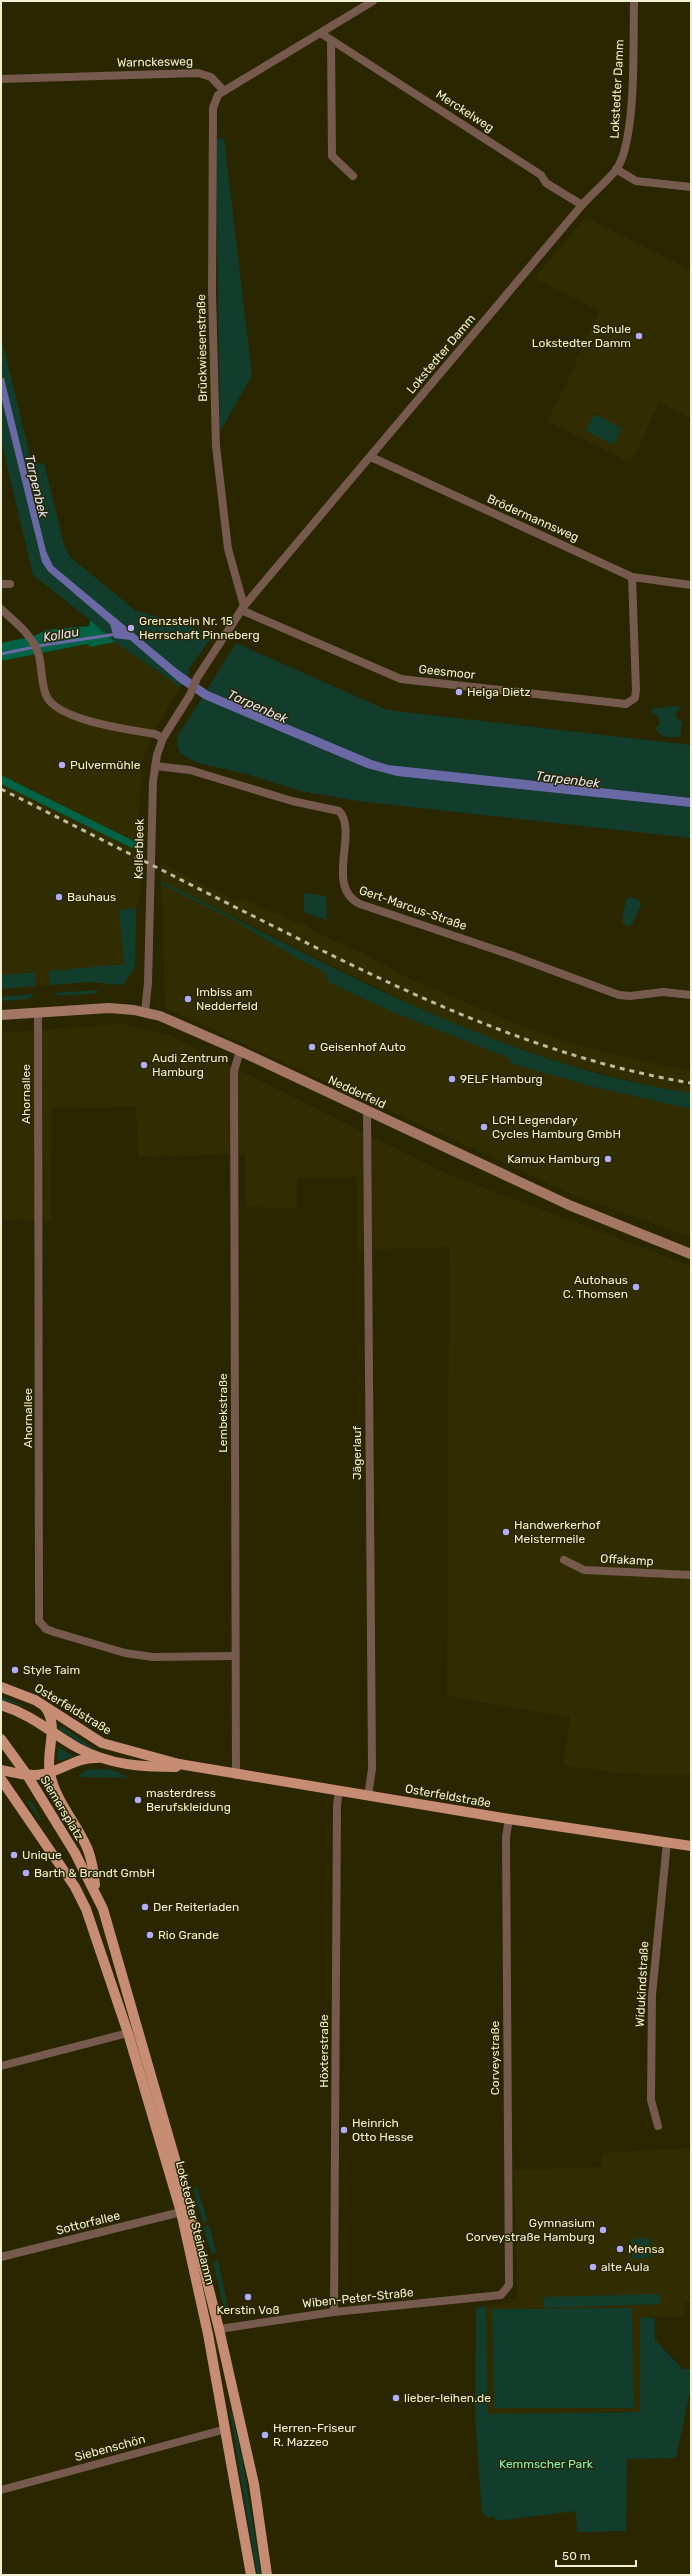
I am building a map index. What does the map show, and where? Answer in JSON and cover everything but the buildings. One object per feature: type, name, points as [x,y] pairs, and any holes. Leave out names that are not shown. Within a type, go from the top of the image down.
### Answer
[{"type":"main road","name":"Nedderfeld","points":[[1,1015],[109,1008],[145,1012],[168,1020],[240,1051],[576,1208],[691,1254]]},
{"type":"main road","name":"Osterfeldstraße","points":[[1,1688],[20,1693],[43,1705],[102,1743],[202,1769],[509,1819],[691,1846]]},
{"type":"main road","name":"Osterfeldstraße","points":[[1,1705],[25,1714],[77,1747],[101,1758],[139,1766],[202,1769]]},
{"type":"main road","points":[[43,1705],[50,1716],[52,1730],[50,1773],[57,1793],[87,1849],[93,1866],[96,1893]]},
{"type":"main road","name":"Siemersplatz","points":[[1,1739],[27,1775],[96,1893]]},
{"type":"main road","points":[[1,1770],[27,1775],[50,1773],[76,1760],[101,1758]]},
{"type":"main road","name":"Lokstedter Steindamm","points":[[1,1779],[75,1887],[86,1909],[128,2033],[180,2212],[208,2334],[251,2575]]},
{"type":"main road","name":"Lokstedter Steindamm","points":[[96,1893],[118,1957],[183,2186],[219,2328],[254,2484],[267,2575]]},
{"type":"street","points":[[224,91],[322,34],[372,1]]},
{"type":"street","name":"Lokstedter Damm","points":[[190,695],[197,678],[242,608],[582,205],[616,169],[624,153],[630,128],[634,1]]},
{"type":"street","name":"Merckelweg","points":[[322,34],[541,175],[546,183],[582,205]]},
{"type":"street","points":[[331,40],[332,156],[353,176]]},
{"type":"street","name":"Warnckesweg","points":[[1,79],[198,73],[211,77],[224,91]]},
{"type":"street","name":"Brückwiesenstraße","points":[[224,91],[215,102],[212,117],[216,446],[226,537],[242,608]]},
{"type":"street","points":[[616,169],[636,182],[691,187]]},
{"type":"street","name":"Brödermannsweg","points":[[371,456],[632,577],[691,585]]},
{"type":"street","name":"Geesmoor","points":[[242,608],[401,679],[626,704],[635,698],[636,690],[632,577]]},
{"type":"street","points":[[1,609],[33,641],[38,654],[46,696],[55,707],[72,715],[155,734],[163,738]]},
{"type":"street","name":"Kellerbleek","points":[[145,1012],[148,983],[155,766],[163,738],[190,695]]},
{"type":"street","name":"Gert-Marcus-Straße","points":[[155,766],[190,770],[292,802],[339,811],[344,821],[344,886],[349,897],[360,904],[515,956],[619,995],[630,996],[663,992],[691,995]]},
{"type":"street","name":"Ahornallee","points":[[38,1012],[39,1621],[46,1629],[54,1632],[125,1653],[153,1657],[235,1656]]},
{"type":"street","name":"Lembekstraße","points":[[236,1775],[234,1071],[240,1051]]},
{"type":"street","name":"Jägerlauf","points":[[368,1111],[372,1768],[368,1796]]},
{"type":"street","name":"Offakamp","points":[[564,1560],[584,1570],[691,1575]]},
{"type":"street","name":"Höxterstraße","points":[[334,2312],[337,1805],[339,1791]]},
{"type":"street","name":"Corveystraße","points":[[501,2294],[509,2285],[506,1845],[509,1819]]},
{"type":"street","name":"Widukindstraße","points":[[658,2126],[651,2100],[652,1995],[667,1842]]},
{"type":"street","points":[[1,2066],[128,2033]]},
{"type":"street","name":"Sottorfallee","points":[[1,2257],[180,2212]]},
{"type":"street","name":"Wiben-Peter-Straße","points":[[219,2328],[334,2312],[501,2294]]},
{"type":"street","name":"Siebenschön","points":[[1,2490],[226,2429]]},
{"type":"shaded area","name":"Schule Lokstedter Damm","points":[[586,217],[691,270],[691,419],[659,402],[631,463],[547,421],[577,363],[575,362],[599,311],[534,278]]},
{"type":"shaded area","points":[[1,378],[4,378],[46,551],[53,566],[177,669],[208,691],[372,760],[388,765],[691,798],[691,807],[397,776],[367,768],[204,699],[179,682],[130,640],[114,638],[110,624],[48,571],[42,562],[1,396]]},
{"type":"shaded area","points":[[115,642],[176,684],[179,689],[159,722],[142,760],[138,843],[1,775],[1,661],[87,644],[92,647]]},
{"type":"shaded area","points":[[1,784],[142,853],[141,892],[136,908],[135,967],[123,985],[90,982],[1,989]]},
{"type":"shaded area","points":[[160,862],[236,901],[242,899],[300,924],[305,924],[315,932],[363,953],[408,978],[524,1027],[570,1043],[637,1060],[691,1071],[691,1093],[664,1089],[570,1065],[470,1031],[412,1005],[161,881]]},
{"type":"shaded area","points":[[161,884],[237,922],[298,959],[326,973],[329,982],[390,1011],[511,1059],[510,1063],[594,1087],[691,1109],[691,1237],[574,1195],[165,1008]]},
{"type":"shaded area","points":[[122,1024],[169,1035],[447,1174],[691,1266],[691,1775],[625,1774],[563,1765],[570,1717],[447,1696],[449,1247],[358,1250],[357,1177],[297,1178],[297,1208],[246,1207],[245,1154],[138,1157],[136,1107],[52,1108],[51,1221],[1,1220],[1,1033]]},
{"type":"shaded area","name":"Gymnasium Corveystraße Hamburg","points":[[691,2148],[691,2302],[685,2302],[684,2317],[640,2317],[640,2412],[488,2414],[486,2306],[511,2303],[517,2297],[514,2170],[602,2167],[602,2153]]},
{"type":"green space","points":[[224,138],[252,375],[220,432],[216,139]]},
{"type":"green space","points":[[1,336],[32,464],[44,463],[65,548],[70,557],[135,610],[214,634],[188,670],[190,672],[179,689],[176,684],[115,642],[90,620],[33,575],[1,440]]},
{"type":"green space","points":[[594,414],[622,428],[614,445],[586,431]]},
{"type":"green space","points":[[90,620],[115,642],[91,647],[87,644],[1,661],[1,643],[34,636],[46,630],[89,626]]},
{"type":"green space","points":[[236,643],[387,710],[691,745],[691,838],[358,801],[300,791],[247,774],[197,763],[180,753],[177,746],[178,736]]},
{"type":"green space","points":[[678,706],[681,707],[675,715],[682,723],[680,737],[666,737],[657,732],[656,728],[660,724],[658,716],[651,712],[652,709]]},
{"type":"green space","points":[[1,775],[138,843],[142,853],[1,784]]},
{"type":"green space","points":[[161,881],[418,1008],[484,1035],[552,1059],[620,1079],[691,1093],[691,1109],[594,1087],[510,1063],[511,1059],[390,1011],[328,982],[326,973],[298,959],[237,922],[161,884]]},
{"type":"green space","points":[[304,893],[326,896],[327,920],[304,912]]},
{"type":"green space","points":[[631,897],[639,900],[641,905],[631,926],[627,926],[622,921],[626,899]]},
{"type":"green space","points":[[136,908],[135,967],[123,985],[90,982],[50,985],[49,971],[124,964],[119,910]]},
{"type":"green space","points":[[35,972],[36,986],[1,989],[1,975]]},
{"type":"green space","points":[[97,990],[98,993],[61,996],[53,993]]},
{"type":"green space","points":[[35,994],[28,999],[1,1001],[1,997]]},
{"type":"green space","points":[[1,1696],[27,1707],[1,1700]]},
{"type":"green space","points":[[61,1726],[101,1753],[81,1744],[59,1729]]},
{"type":"green space","points":[[58,1747],[73,1756],[73,1757],[57,1761]]},
{"type":"green space","points":[[103,1769],[117,1771],[129,1778],[77,1777],[86,1770]]},
{"type":"green space","points":[[455,1795],[487,1800],[483,1804],[457,1800]]},
{"type":"green space","points":[[30,1800],[41,1818],[39,1819],[27,1802]]},
{"type":"green space","points":[[197,2187],[208,2222],[203,2222],[193,2188]]},
{"type":"green space","points":[[209,2225],[216,2252],[212,2255],[203,2227]]},
{"type":"green space","points":[[649,2238],[653,2257],[632,2259],[631,2239]]},
{"type":"green space","points":[[218,2260],[229,2312],[225,2312],[213,2262]]},
{"type":"green space","points":[[660,2294],[660,2304],[544,2308],[543,2297]]},
{"type":"green space","name":"Kemmscher Park","points":[[486,2306],[488,2414],[640,2412],[640,2317],[655,2318],[655,2340],[683,2369],[691,2369],[691,2387],[676,2458],[627,2459],[626,2531],[577,2532],[576,2511],[495,2521],[495,2516],[488,2518],[482,2513],[475,2419],[476,2308]]},
{"type":"green space","points":[[632,2308],[634,2408],[494,2408],[492,2309]]},
{"type":"green space","points":[[230,2413],[232,2413],[243,2463],[261,2575],[257,2575]]},
{"type":"waterway","name":"Kollau","points":[[1,654],[44,645],[117,634]]},
{"type":"railway","points":[[1,789],[372,975],[475,1020],[528,1040],[581,1057],[635,1072],[691,1083]]},
{"type":"place","name":"Schule Lokstedter Damm","points":[[639,336]]},
{"type":"place","name":"Grenzstein Nr. 15 Herrschaft Pinneberg","points":[[131,628]]},
{"type":"place","name":"Helga Dietz","points":[[459,692]]},
{"type":"place","name":"Pulvermühle","points":[[62,765]]},
{"type":"place","name":"Bauhaus","points":[[59,897]]},
{"type":"place","name":"Imbiss am Nedderfeld","points":[[188,999]]},
{"type":"place","name":"Geisenhof Auto","points":[[312,1047]]},
{"type":"place","name":"Audi Zentrum Hamburg","points":[[144,1065]]},
{"type":"place","name":"9ELF Hamburg","points":[[452,1079]]},
{"type":"place","name":"LCH Legendary Cycles Hamburg GmbH","points":[[484,1127]]},
{"type":"place","name":"Kamux Hamburg","points":[[608,1159]]},
{"type":"place","name":"Autohaus C. Thomsen","points":[[636,1287]]},
{"type":"place","name":"Handwerkerhof Meistermeile","points":[[506,1532]]},
{"type":"place","name":"Style Taim","points":[[15,1670]]},
{"type":"place","name":"masterdress Berufskleidung","points":[[138,1800]]},
{"type":"place","name":"Unique","points":[[14,1855]]},
{"type":"place","name":"Barth & Brandt GmbH","points":[[26,1873]]},
{"type":"place","name":"Der Reiterladen","points":[[145,1907]]},
{"type":"place","name":"Rio Grande","points":[[150,1935]]},
{"type":"place","name":"Heinrich Otto Hesse","points":[[344,2130]]},
{"type":"place","name":"Gymnasium Corveystraße Hamburg","points":[[603,2230]]},
{"type":"place","name":"Mensa","points":[[620,2249]]},
{"type":"place","name":"alte Aula","points":[[593,2267]]},
{"type":"place","name":"Kerstin Voß","points":[[248,2297]]},
{"type":"place","name":"lieber-leihen.de","points":[[396,2398]]},
{"type":"place","name":"Herren-Friseur R. Mazzeo","points":[[265,2435]]},
{"type":"water label","name":"Tarpenbek","points":[[37,486]]},
{"type":"water label","name":"Tarpenbek","points":[[258,706]]},
{"type":"water label","name":"Tarpenbek","points":[[568,779]]}]
